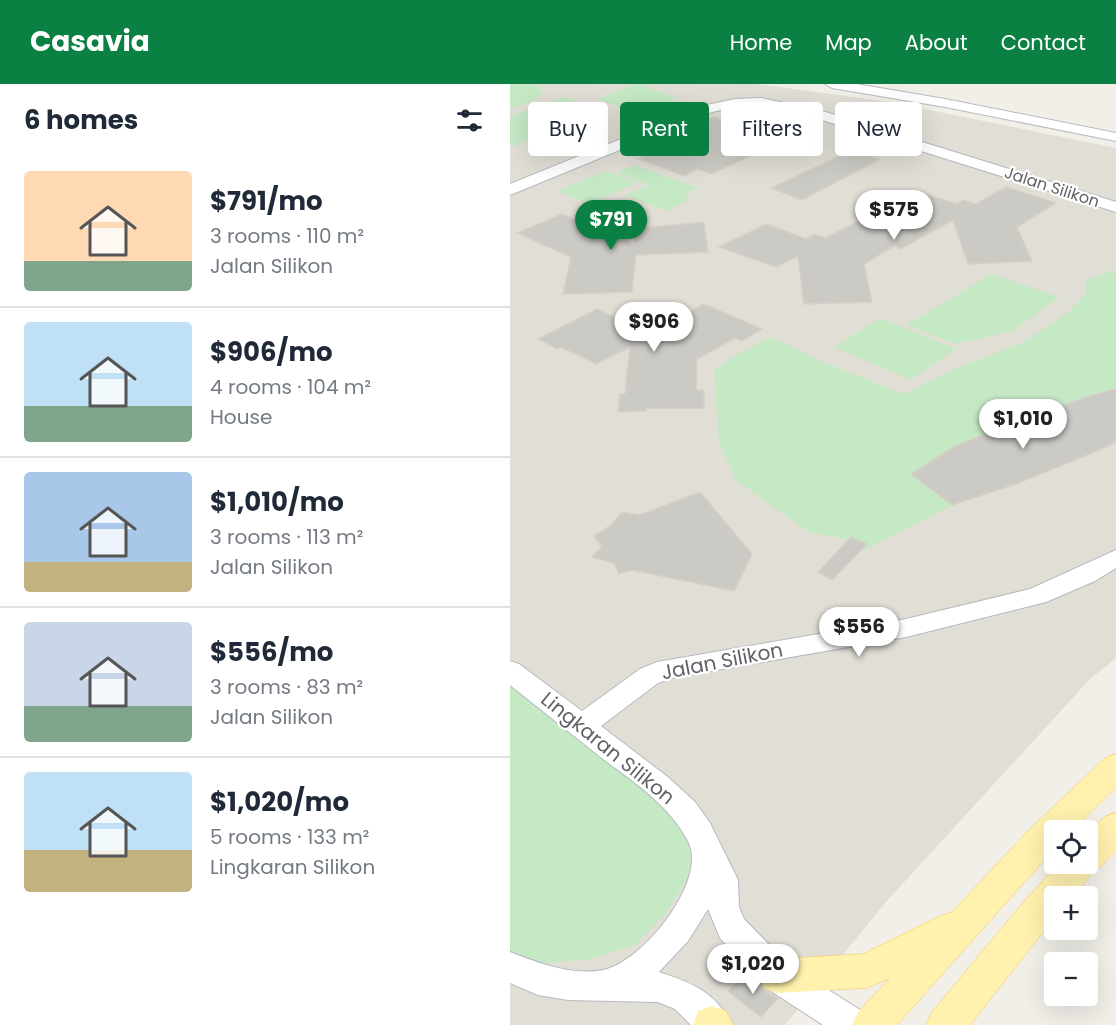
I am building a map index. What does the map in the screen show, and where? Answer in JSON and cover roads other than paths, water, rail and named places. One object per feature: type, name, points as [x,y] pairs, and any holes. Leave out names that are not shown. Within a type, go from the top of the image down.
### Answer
[{"type":"main road","points":[[872,1025],[1041,840],[1116,767]]},
{"type":"main road","points":[[1098,846],[1116,827]]},
{"type":"main road","points":[[946,1025],[1071,874]]},
{"type":"main road","points":[[777,976],[867,971],[966,920]]},
{"type":"street","points":[[832,84],[924,99],[1116,137]]},
{"type":"street","points":[[877,84],[1116,130]]},
{"type":"street","name":"Jalan Silikon","points":[[510,190],[707,109],[739,102],[759,101],[803,109],[1116,207]]},
{"type":"street","name":"Jalan Silikon","points":[[583,725],[649,676],[666,669],[906,628],[1037,596],[1086,575],[1116,558]]},
{"type":"street","name":"Lingkaran Silikon","points":[[510,671],[583,725],[684,810],[699,832],[722,880],[723,907],[732,928],[777,976],[853,1025]]},
{"type":"street","name":"Lingkaran Silikon","points":[[603,985],[620,982],[671,941],[690,911],[703,887],[709,863],[699,832]]},
{"type":"street","name":"Lingkaran Silikon","points":[[510,967],[538,980],[568,985],[658,987],[687,997],[713,1024]]}]
